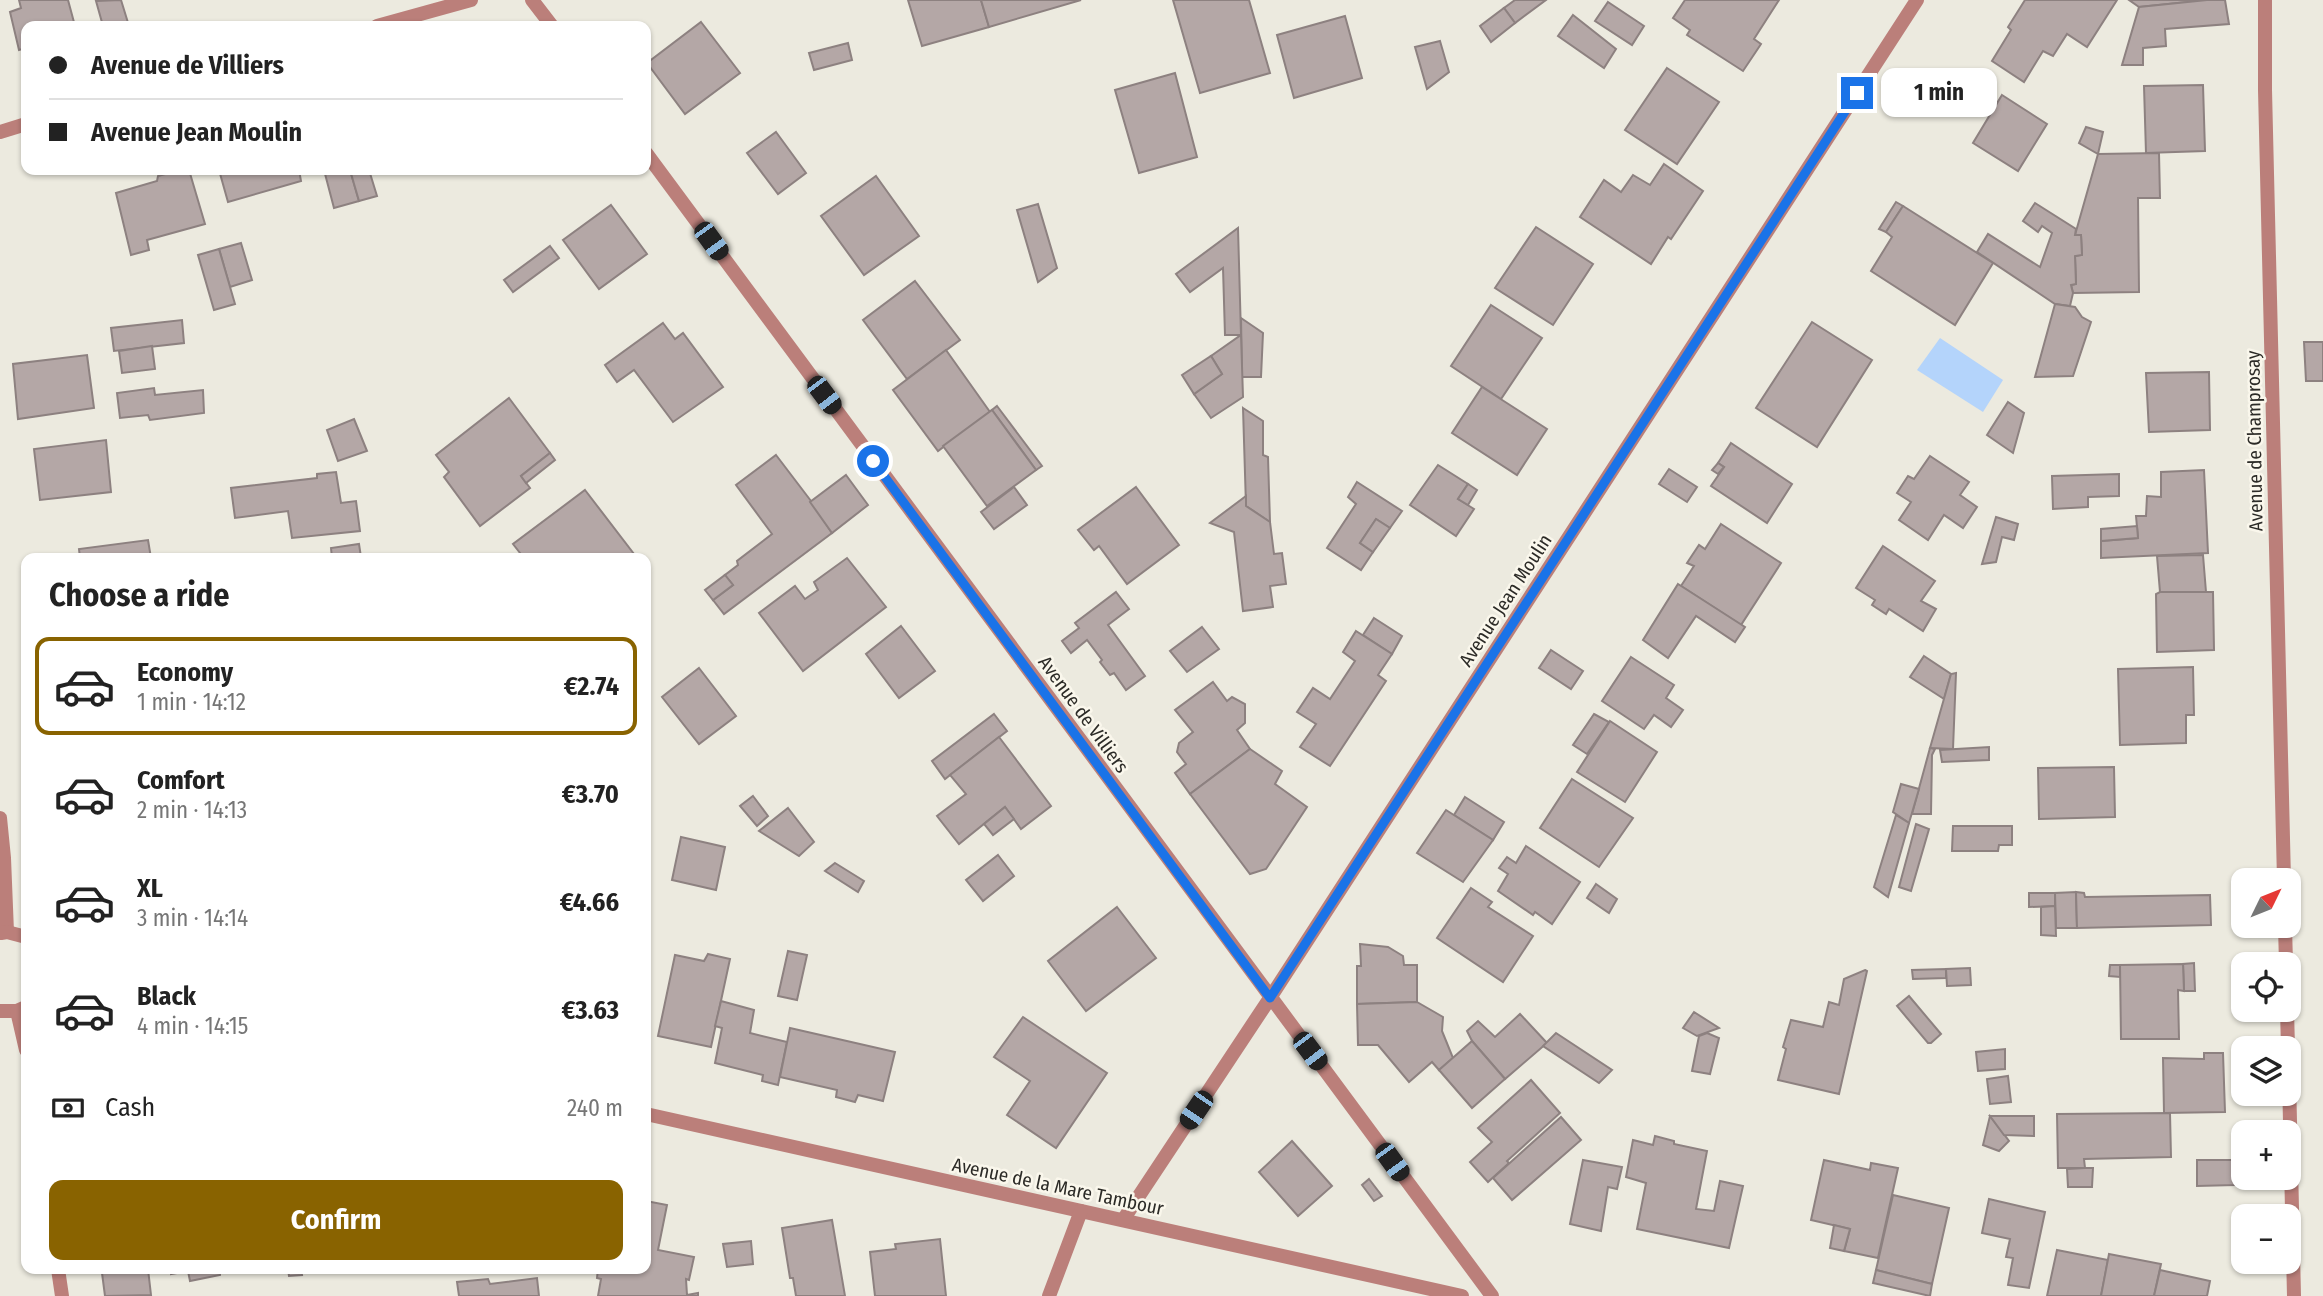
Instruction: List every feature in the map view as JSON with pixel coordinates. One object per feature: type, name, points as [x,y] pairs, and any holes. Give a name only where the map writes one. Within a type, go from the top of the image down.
[{"type":"street","points":[[395,21],[471,0]]},
{"type":"street","points":[[532,0],[548,21]]},
{"type":"street","name":"Avenue Jean Moulin","points":[[1123,1220],[1270,998],[1917,0]]},
{"type":"street","name":"Avenue de Champrosay","points":[[2265,0],[2284,868]]},
{"type":"street","points":[[0,132],[21,126]]},
{"type":"street","name":"Avenue de Villiers","points":[[651,160],[1492,1296]]},
{"type":"street","points":[[0,818],[4,858],[4,932]]},
{"type":"street","points":[[0,1011],[21,1009]]},
{"type":"street","points":[[2290,1106],[2294,1296]]},
{"type":"street","name":"Avenue de la Mare Tambour","points":[[651,1115],[1462,1296]]},
{"type":"street","points":[[1049,1296],[1081,1210]]},
{"type":"street","points":[[59,1274],[62,1296]]},
{"type":"water","points":[[1940,338],[2003,380],[1983,412],[1917,370]]},
{"type":"building","points":[[19,0],[68,0],[74,21],[21,21],[19,50],[10,12],[21,8]]},
{"type":"building","points":[[121,0],[127,21],[102,21],[96,1]]},
{"type":"building","points":[[908,0],[981,0],[989,27],[922,46]]},
{"type":"building","points":[[981,0],[1081,0],[989,27]]},
{"type":"building","points":[[1173,0],[1249,0],[1270,73],[1200,93]]},
{"type":"building","points":[[1515,0],[1546,0],[1515,23],[1504,8]]},
{"type":"building","points":[[1685,0],[1779,0],[1754,39],[1761,44],[1743,71],[1687,35],[1690,30],[1673,18]]},
{"type":"building","points":[[2025,0],[2117,0],[2087,47],[2067,34],[2053,56],[2043,51],[2024,82],[1992,61],[2011,30],[2008,27]]},
{"type":"building","points":[[2129,0],[2207,0],[2139,7]]},
{"type":"building","points":[[2225,0],[2229,24],[2165,29],[2166,46],[2143,48],[2143,65],[2122,65],[2139,7]]},
{"type":"building","points":[[1608,2],[1644,26],[1632,45],[1595,21]]},
{"type":"building","points":[[1504,8],[1515,23],[1491,42],[1480,26]]},
{"type":"building","points":[[1573,15],[1616,49],[1604,68],[1558,36]]},
{"type":"building","points":[[1345,16],[1362,78],[1294,98],[1277,35]]},
{"type":"building","points":[[701,22],[740,73],[685,114],[651,68],[651,60]]},
{"type":"building","points":[[1440,41],[1449,72],[1427,89],[1415,47]]},
{"type":"building","points":[[848,43],[852,60],[814,70],[809,53]]},
{"type":"building","points":[[1667,68],[1719,102],[1677,164],[1625,130]]},
{"type":"building","points":[[1175,73],[1197,157],[1139,173],[1115,90]]},
{"type":"building","points":[[2203,85],[2205,151],[2146,153],[2144,86]]},
{"type":"building","points":[[2002,95],[2047,124],[2018,171],[1973,143]]},
{"type":"building","points":[[2086,127],[2103,132],[2098,154],[2079,143]]},
{"type":"building","points":[[776,132],[806,173],[778,194],[747,153]]},
{"type":"building","points":[[2159,153],[2160,198],[2138,198],[2139,292],[2073,293],[2071,285],[2076,284],[2075,256],[2082,255],[2081,235],[2075,235],[2098,154]]},
{"type":"building","points":[[1664,164],[1703,191],[1651,264],[1580,217],[1604,180],[1621,192],[1633,175],[1650,185]]},
{"type":"building","points":[[190,175],[205,224],[147,240],[149,250],[131,255],[116,193],[157,181],[158,176]]},
{"type":"building","points":[[220,175],[300,175],[301,181],[228,202]]},
{"type":"building","points":[[325,175],[351,175],[359,201],[334,208]]},
{"type":"building","points":[[351,175],[371,175],[377,196],[359,201]]},
{"type":"building","points":[[876,176],[919,236],[864,275],[821,216]]},
{"type":"building","points":[[1896,202],[1903,206],[1886,232],[1879,229]]},
{"type":"building","points":[[2035,203],[2076,229],[2075,235],[2081,235],[2082,255],[2075,256],[2076,284],[2071,285],[2073,293],[2070,306],[2055,304],[1977,252],[1988,234],[2040,267],[2052,233],[2042,226],[2038,232],[2023,221]]},
{"type":"building","points":[[1038,204],[1057,268],[1038,282],[1017,210]]},
{"type":"building","points":[[611,205],[647,254],[599,289],[563,240]]},
{"type":"building","points":[[1903,206],[1993,263],[1955,325],[1871,271],[1892,237],[1886,232]]},
{"type":"building","points":[[1536,227],[1593,264],[1553,325],[1495,288]]},
{"type":"building","points":[[1238,228],[1241,335],[1225,335],[1223,268],[1190,292],[1176,274]]},
{"type":"building","points":[[241,243],[252,280],[230,287],[219,249]]},
{"type":"building","points":[[550,246],[559,258],[513,292],[504,280]]},
{"type":"building","points":[[219,249],[235,304],[214,310],[198,255]]},
{"type":"building","points":[[915,281],[960,340],[907,379],[863,320]]},
{"type":"building","points":[[2055,304],[2075,307],[2082,317],[2091,322],[2073,376],[2035,377]]},
{"type":"building","points":[[1491,305],[1542,338],[1501,399],[1451,366]]},
{"type":"building","points":[[1241,318],[1263,333],[1261,377],[1242,377]]},
{"type":"building","points":[[182,320],[184,343],[114,351],[111,328]]},
{"type":"building","points":[[1812,322],[1872,360],[1817,447],[1756,408]]},
{"type":"building","points":[[663,323],[675,339],[683,333],[723,387],[673,422],[634,370],[617,382],[605,365]]},
{"type":"building","points":[[1241,335],[1243,397],[1211,418],[1194,394],[1222,374],[1211,356]]},
{"type":"building","points":[[2304,342],[2323,342],[2323,381],[2306,381]]},
{"type":"building","points":[[152,346],[155,369],[122,373],[119,351]]},
{"type":"building","points":[[946,350],[990,412],[938,451],[893,390]]},
{"type":"building","points":[[87,355],[94,408],[18,419],[13,364]]},
{"type":"building","points":[[1211,356],[1222,374],[1194,394],[1182,375]]},
{"type":"building","points":[[2209,372],[2210,430],[2149,432],[2146,373]]},
{"type":"building","points":[[1482,387],[1547,429],[1517,475],[1452,433]]},
{"type":"building","points":[[154,388],[155,395],[203,390],[204,413],[150,420],[148,415],[120,418],[117,393]]},
{"type":"building","points":[[509,398],[550,453],[521,476],[530,488],[480,526],[444,477],[449,472],[436,455]]},
{"type":"building","points":[[2008,402],[2024,413],[2013,453],[1987,435]]},
{"type":"building","points":[[997,406],[1042,466],[1036,470],[992,410]]},
{"type":"building","points":[[1243,408],[1263,421],[1263,455],[1268,457],[1270,522],[1246,506]]},
{"type":"building","points":[[992,410],[1036,470],[987,506],[943,446]]},
{"type":"building","points":[[354,419],[367,451],[338,461],[327,430]]},
{"type":"building","points":[[106,440],[111,492],[40,500],[34,449]]},
{"type":"building","points":[[1731,443],[1792,484],[1767,523],[1711,486],[1724,467],[1718,463]]},
{"type":"building","points":[[550,453],[555,460],[526,483],[521,476]]},
{"type":"building","points":[[776,455],[832,533],[724,614],[713,600],[733,585],[725,575],[738,565],[737,561],[772,534],[736,485]]},
{"type":"building","points":[[1930,456],[1969,482],[1960,495],[1977,507],[1963,528],[1944,515],[1928,540],[1899,520],[1911,502],[1897,493],[1908,476],[1914,479]]},
{"type":"building","points":[[1718,463],[1724,467],[1718,474],[1712,470]]},
{"type":"building","points":[[1438,465],[1468,484],[1458,499],[1474,509],[1456,536],[1410,505]]},
{"type":"building","points":[[1669,469],[1697,487],[1687,502],[1659,484]]},
{"type":"building","points":[[2204,470],[2208,553],[2101,558],[2101,541],[2138,538],[2136,516],[2146,516],[2147,496],[2161,497],[2161,472]]},
{"type":"building","points":[[336,472],[341,503],[356,501],[360,531],[292,538],[288,511],[235,518],[231,488],[317,478],[317,474]]},
{"type":"building","points":[[2119,474],[2119,496],[2088,497],[2088,507],[2053,509],[2052,476]]},
{"type":"building","points":[[846,475],[868,505],[832,533],[810,502]]},
{"type":"building","points":[[1357,482],[1402,511],[1390,528],[1376,519],[1360,543],[1373,552],[1361,570],[1327,548],[1356,504],[1348,497]]},
{"type":"building","points":[[1468,484],[1477,490],[1468,505],[1458,499]]},
{"type":"building","points":[[1014,487],[1027,505],[994,529],[981,512]]},
{"type":"building","points":[[1136,487],[1179,545],[1127,584],[1099,546],[1094,550],[1078,530]]},
{"type":"building","points":[[585,490],[633,553],[520,553],[513,544]]},
{"type":"building","points":[[1246,496],[1246,506],[1270,522],[1274,554],[1282,553],[1286,584],[1270,586],[1273,607],[1243,611],[1234,532],[1210,523]]},
{"type":"building","points":[[1996,517],[2018,524],[2014,540],[2002,537],[1996,562],[1982,564]]},
{"type":"building","points":[[1376,519],[1390,528],[1373,552],[1360,543]]},
{"type":"building","points":[[1721,524],[1781,563],[1741,625],[1681,586],[1694,566],[1687,563],[1699,545],[1705,549]]},
{"type":"building","points":[[2137,526],[2138,538],[2101,541],[2101,529]]},
{"type":"building","points":[[148,540],[150,553],[79,553],[79,549]]},
{"type":"building","points":[[359,544],[360,553],[332,553],[331,548]]},
{"type":"building","points":[[1883,546],[1935,581],[1921,601],[1936,609],[1923,631],[1889,609],[1886,614],[1872,605],[1875,600],[1856,588]]},
{"type":"building","points":[[2203,555],[2206,592],[2160,592],[2157,556]]},
{"type":"building","points":[[847,558],[886,607],[803,671],[759,613],[795,586],[805,599],[818,590],[814,582]]},
{"type":"building","points":[[725,575],[733,585],[713,600],[705,590]]},
{"type":"building","points":[[1678,584],[1745,627],[1735,642],[1696,616],[1668,658],[1643,640]]},
{"type":"building","points":[[1116,592],[1129,609],[1108,625],[1145,676],[1126,690],[1114,673],[1110,675],[1087,640],[1071,653],[1062,641],[1079,628],[1075,623]]},
{"type":"building","points":[[2213,592],[2214,650],[2157,652],[2156,594]]},
{"type":"building","points":[[1374,618],[1402,636],[1392,654],[1363,635]]},
{"type":"building","points":[[901,626],[935,671],[899,698],[866,654]]},
{"type":"building","points":[[1202,627],[1219,649],[1187,672],[1170,651]]},
{"type":"building","points":[[1356,631],[1392,654],[1378,675],[1386,681],[1330,766],[1300,747],[1316,724],[1297,712],[1313,688],[1330,699],[1355,661],[1343,652]]},
{"type":"building","points":[[1551,650],[1583,671],[1571,689],[1539,668]]},
{"type":"building","points":[[1924,656],[1951,674],[1944,699],[1910,677]]},
{"type":"building","points":[[1631,657],[1674,685],[1666,698],[1683,710],[1671,727],[1654,715],[1644,729],[1602,701]]},
{"type":"building","points":[[2193,667],[2194,715],[2186,715],[2186,743],[2120,745],[2118,669]]},
{"type":"building","points":[[699,668],[736,716],[699,744],[662,697]]},
{"type":"building","points":[[1956,673],[1953,749],[1930,748],[1951,674]]},
{"type":"building","points":[[1213,682],[1227,701],[1232,697],[1245,704],[1245,723],[1237,730],[1250,749],[1190,794],[1175,773],[1186,764],[1177,752],[1179,743],[1193,732],[1175,710]]},
{"type":"building","points":[[994,714],[1007,731],[945,779],[932,761]]},
{"type":"building","points":[[1594,714],[1609,722],[1587,754],[1573,745]]},
{"type":"building","points":[[1610,721],[1657,752],[1625,802],[1577,772]]},
{"type":"building","points":[[999,737],[1051,806],[1021,829],[1005,807],[959,844],[937,816],[966,794],[950,775]]},
{"type":"building","points":[[1989,747],[1989,760],[1942,762],[1940,750]]},
{"type":"building","points":[[1930,748],[1935,749],[1932,755],[1931,814],[1912,814]]},
{"type":"building","points":[[1250,749],[1282,771],[1275,784],[1307,807],[1266,869],[1250,874],[1190,794]]},
{"type":"building","points":[[2114,767],[2115,817],[2039,819],[2038,768]]},
{"type":"building","points":[[1572,779],[1633,818],[1599,867],[1540,828]]},
{"type":"building","points":[[1901,784],[1919,789],[1909,823],[1893,812]]},
{"type":"building","points":[[753,796],[768,816],[757,826],[740,806]]},
{"type":"building","points":[[1465,797],[1504,822],[1493,840],[1454,815]]},
{"type":"building","points":[[1005,807],[1014,819],[993,835],[984,824]]},
{"type":"building","points":[[788,808],[814,842],[799,856],[759,831]]},
{"type":"building","points":[[1446,810],[1493,840],[1463,882],[1417,853]]},
{"type":"building","points":[[1896,815],[1909,823],[1888,897],[1874,887]]},
{"type":"building","points":[[1916,824],[1929,829],[1911,891],[1899,887]]},
{"type":"building","points":[[1953,826],[2012,826],[2012,845],[1999,845],[1998,851],[1952,851]]},
{"type":"building","points":[[681,837],[725,847],[716,890],[672,880]]},
{"type":"building","points":[[1526,846],[1580,882],[1552,924],[1535,912],[1533,915],[1498,891],[1508,874],[1499,868],[1507,857],[1516,863]]},
{"type":"building","points":[[998,855],[1014,876],[983,901],[966,880]]},
{"type":"building","points":[[835,863],[864,881],[858,892],[825,871]]},
{"type":"building","points":[[1596,884],[1617,899],[1609,913],[1587,898]]},
{"type":"building","points":[[1471,888],[1492,902],[1488,907],[1533,936],[1503,982],[1437,938]]},
{"type":"building","points":[[2076,892],[2077,928],[2056,928],[2055,893]]},
{"type":"building","points":[[2076,892],[2084,893],[2085,897],[2210,895],[2211,925],[2077,928]]},
{"type":"building","points":[[2029,893],[2055,893],[2055,906],[2029,907]]},
{"type":"building","points":[[2055,906],[2056,936],[2041,935],[2041,907]]},
{"type":"building","points":[[1117,907],[1156,958],[1086,1011],[1048,961]]},
{"type":"building","points":[[1360,944],[1388,947],[1403,956],[1404,965],[1417,965],[1417,1002],[1357,1004]]},
{"type":"building","points":[[788,951],[807,955],[797,1000],[778,996]]},
{"type":"building","points":[[708,954],[730,959],[711,1047],[658,1036],[675,955],[704,961]]},
{"type":"building","points":[[2194,963],[2195,991],[2184,991],[2183,964]]},
{"type":"building","points":[[2183,964],[2184,991],[2178,990],[2179,1039],[2121,1039],[2120,965]]},
{"type":"building","points":[[2110,965],[2120,965],[2120,977],[2109,976]]},
{"type":"building","points":[[1970,968],[1971,985],[1947,986],[1946,969]]},
{"type":"building","points":[[1946,969],[1946,978],[1913,979],[1912,970]]},
{"type":"building","points":[[1867,971],[1839,1094],[1778,1080],[1786,1049],[1783,1047],[1791,1020],[1823,1027],[1829,1002],[1839,1005],[1844,979]]},
{"type":"building","points":[[1909,996],[1941,1034],[1931,1043],[1928,1043],[1897,1006]]},
{"type":"building","points":[[721,1001],[754,1010],[750,1033],[787,1042],[778,1085],[762,1081],[763,1075],[715,1063],[722,1028],[715,1026]]},
{"type":"building","points":[[1417,1002],[1443,1017],[1442,1031],[1453,1058],[1439,1070],[1432,1062],[1409,1082],[1378,1045],[1358,1045],[1357,1004]]},
{"type":"building","points":[[1694,1012],[1719,1028],[1697,1036],[1683,1028]]},
{"type":"building","points":[[1520,1014],[1547,1043],[1505,1079],[1472,1041],[1467,1031],[1478,1021],[1495,1037]]},
{"type":"building","points":[[1023,1017],[1107,1073],[1056,1148],[1007,1115],[1030,1081],[994,1057]]},
{"type":"building","points":[[790,1028],[895,1052],[883,1101],[858,1095],[855,1102],[836,1097],[837,1090],[780,1077]]},
{"type":"building","points":[[1556,1033],[1612,1070],[1599,1083],[1543,1046]]},
{"type":"building","points":[[1707,1033],[1719,1038],[1710,1074],[1692,1071],[1699,1036]]},
{"type":"building","points":[[1472,1041],[1505,1079],[1472,1108],[1439,1070]]},
{"type":"building","points":[[2005,1049],[2005,1069],[1978,1071],[1976,1052]]},
{"type":"building","points":[[2204,1053],[2223,1053],[2225,1112],[2164,1113],[2163,1058],[2204,1059]]},
{"type":"building","points":[[2008,1076],[2011,1102],[1990,1104],[1987,1079]]},
{"type":"building","points":[[1531,1080],[1560,1113],[1488,1182],[1470,1162],[1492,1142],[1478,1128]]},
{"type":"building","points":[[2170,1113],[2171,1157],[2084,1159],[2085,1168],[2058,1168],[2057,1114]]},
{"type":"building","points":[[1990,1116],[2009,1141],[1999,1151],[1983,1145]]},
{"type":"building","points":[[1990,1116],[2034,1116],[2034,1136],[2004,1135]]},
{"type":"building","points":[[1561,1117],[1581,1140],[1512,1200],[1493,1178]]},
{"type":"building","points":[[1655,1136],[1674,1141],[1674,1144],[1707,1151],[1696,1209],[1714,1211],[1720,1181],[1743,1186],[1729,1248],[1637,1229],[1646,1183],[1626,1177],[1633,1140],[1653,1145]]},
{"type":"building","points":[[1292,1141],[1332,1186],[1298,1216],[1259,1172]]},
{"type":"building","points":[[1583,1160],[1622,1167],[1617,1189],[1608,1187],[1601,1231],[1570,1224]]},
{"type":"building","points":[[1824,1160],[1870,1170],[1871,1163],[1898,1168],[1878,1258],[1844,1251],[1850,1229],[1811,1220]]},
{"type":"building","points":[[2197,1160],[2231,1160],[2231,1185],[2197,1186]]},
{"type":"building","points":[[2093,1168],[2092,1187],[2068,1187],[2067,1169]]},
{"type":"building","points":[[1369,1179],[1382,1196],[1374,1201],[1362,1185]]},
{"type":"building","points":[[1893,1195],[1949,1208],[1932,1284],[1876,1270]]},
{"type":"building","points":[[1989,1199],[2045,1212],[2029,1288],[2008,1285],[2013,1258],[2006,1257],[2010,1239],[1982,1233]]},
{"type":"building","points":[[651,1202],[667,1205],[658,1250],[694,1257],[689,1280],[686,1279],[687,1295],[698,1293],[698,1296],[598,1296],[601,1279],[597,1278],[597,1274],[651,1274]]},
{"type":"building","points":[[832,1220],[845,1296],[796,1296],[793,1278],[790,1278],[782,1228]]},
{"type":"building","points":[[1834,1225],[1850,1229],[1844,1251],[1830,1248]]},
{"type":"building","points":[[940,1239],[946,1296],[875,1296],[870,1252],[896,1249],[895,1244]]},
{"type":"building","points":[[751,1241],[753,1264],[727,1267],[723,1244]]},
{"type":"building","points":[[2057,1250],[2108,1260],[2101,1296],[2047,1296]]},
{"type":"building","points":[[2109,1254],[2161,1264],[2154,1296],[2101,1296]]},
{"type":"building","points":[[1876,1270],[1932,1284],[1930,1296],[1873,1283]]},
{"type":"building","points":[[2160,1270],[2210,1281],[2207,1296],[2154,1296]]},
{"type":"building","points":[[102,1274],[149,1274],[151,1295],[105,1296]]},
{"type":"building","points":[[189,1274],[220,1274],[220,1275],[190,1281]]},
{"type":"building","points":[[537,1278],[539,1296],[459,1296],[457,1282],[488,1279],[490,1284]]},
{"type":"route","points":[[873,461],[1270,998],[1857,93]]}]
